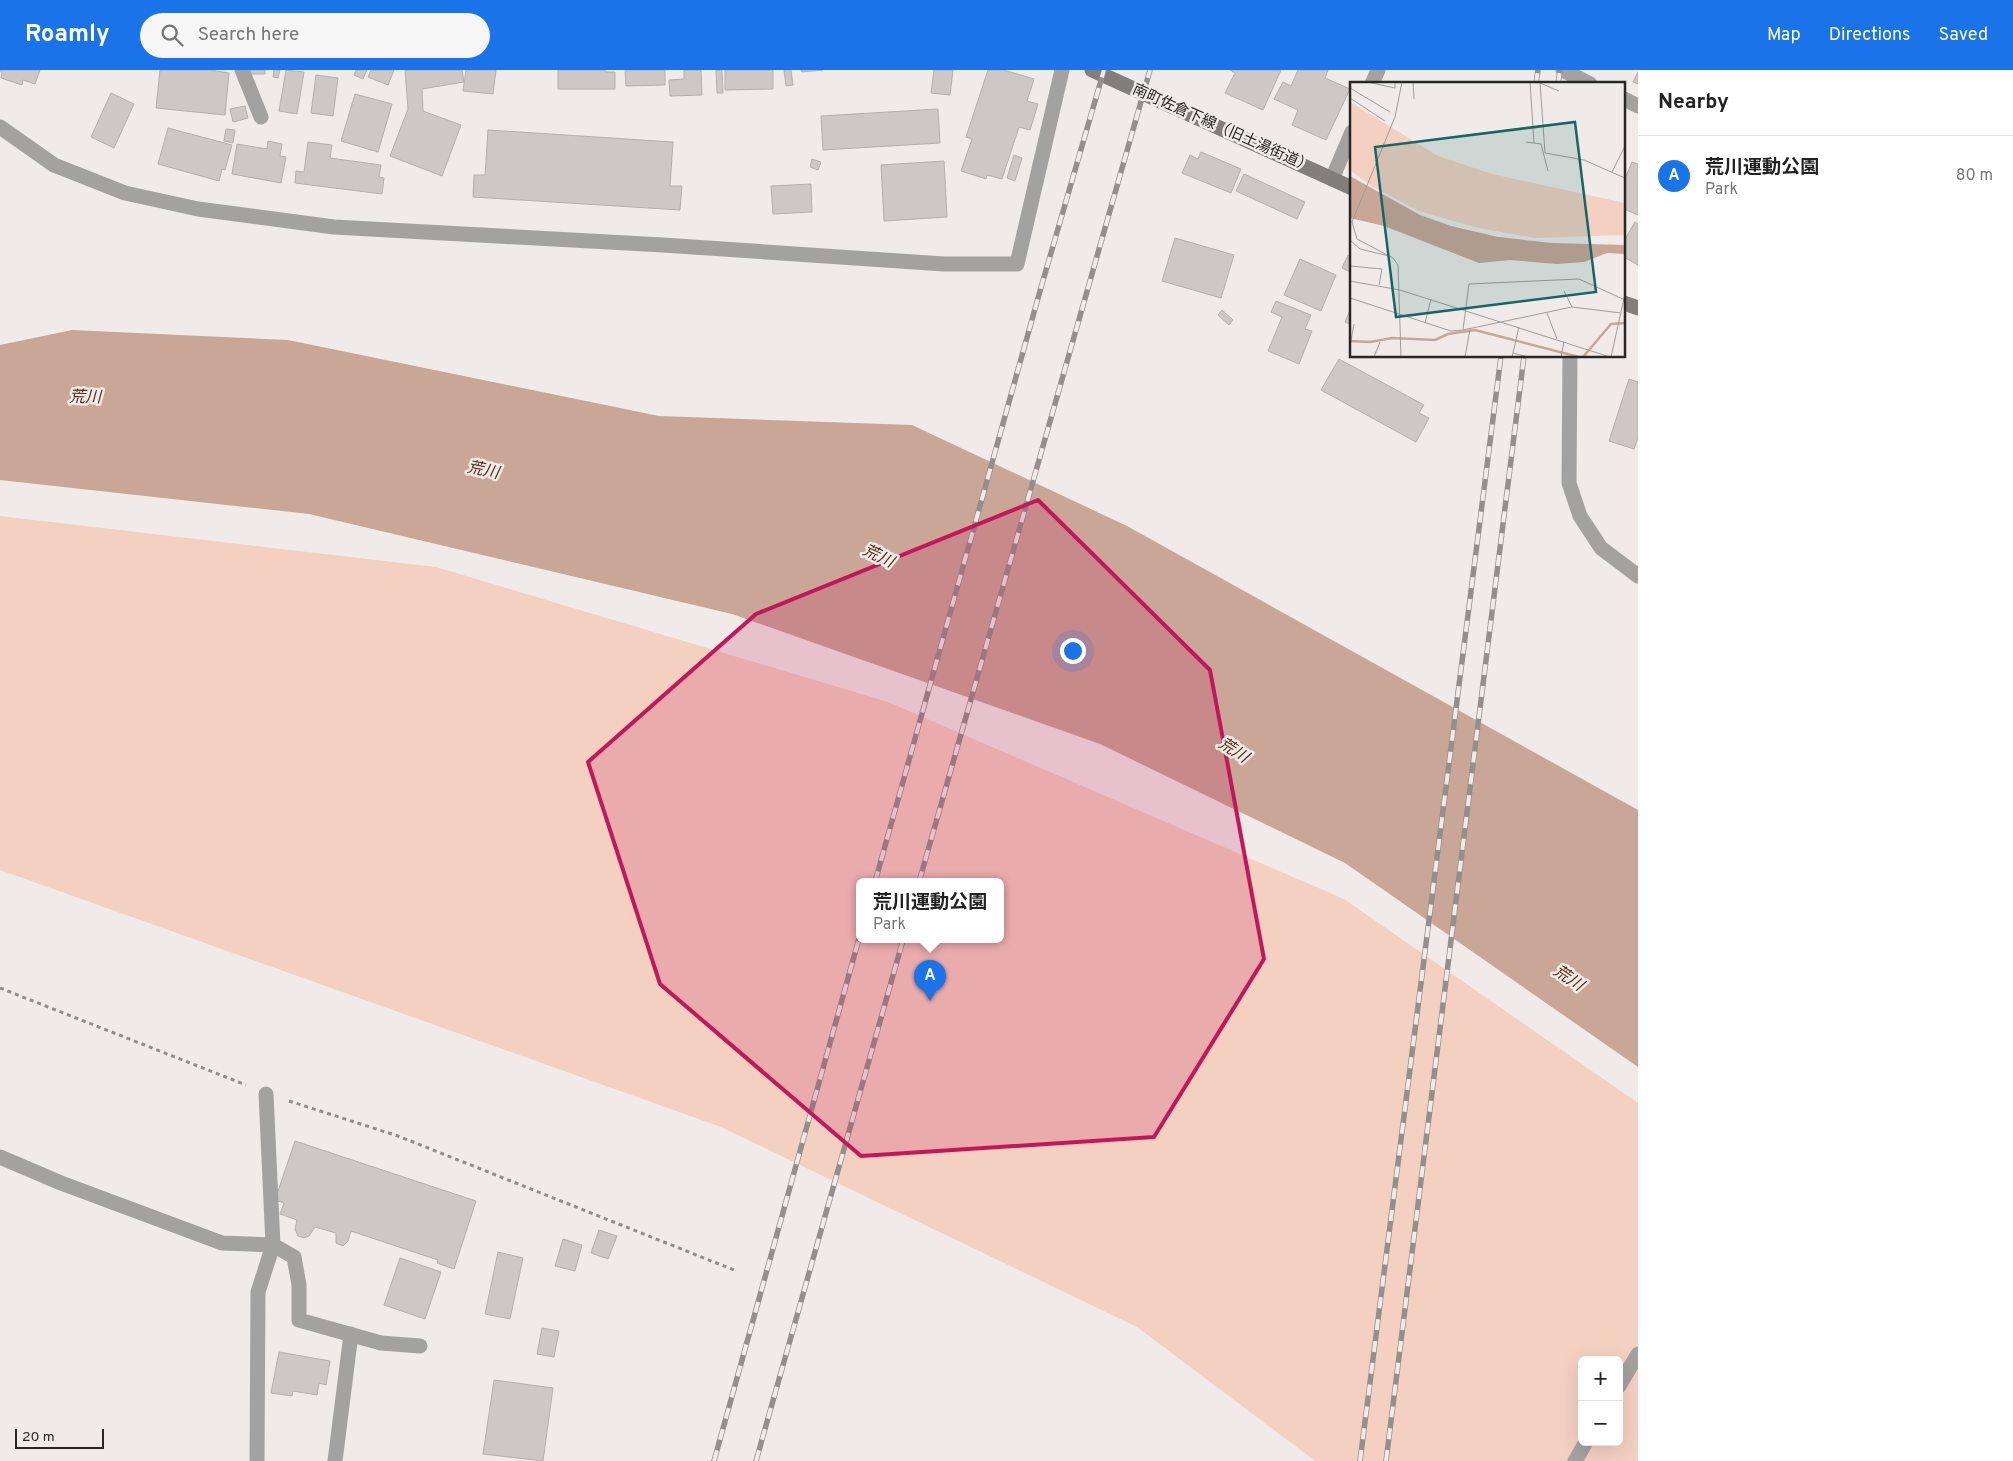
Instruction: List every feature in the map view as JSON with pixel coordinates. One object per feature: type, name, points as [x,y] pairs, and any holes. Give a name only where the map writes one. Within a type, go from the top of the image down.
[{"type":"street","points":[[242,70],[261,117]]},
{"type":"street","points":[[0,127],[54,165],[125,193],[198,209],[324,226],[944,264],[1017,264],[1062,70]]},
{"type":"street","name":"南町佐倉下線（旧土湯街道）","points":[[1092,70],[1350,187]]},
{"type":"street","points":[[1373,82],[1378,70]]},
{"type":"street","points":[[1563,70],[1585,82]]},
{"type":"street","points":[[1626,100],[1638,106]]},
{"type":"street","points":[[1332,179],[1350,137]]},
{"type":"street","points":[[1626,304],[1638,308]]},
{"type":"street","points":[[1570,358],[1569,483],[1580,516],[1601,548],[1634,570]]},
{"type":"street","points":[[257,1461],[258,1292],[273,1245],[266,1094]]},
{"type":"street","points":[[0,1157],[61,1183],[222,1243],[273,1245],[294,1257],[299,1285],[299,1320],[381,1343],[420,1346]]},
{"type":"street","points":[[335,1461],[351,1334]]},
{"type":"street","points":[[1623,1379],[1638,1354]]},
{"type":"street","points":[[1575,1461],[1584,1446]]},
{"type":"path","points":[[0,988],[266,1094],[398,1136],[734,1270]]},
{"type":"highlighted area","points":[[1038,500],[1210,670],[1264,959],[1154,1137],[861,1156],[660,984],[588,762],[756,614]]},
{"type":"shaded area","points":[[0,516],[436,567],[888,702],[1344,899],[1638,1103],[1638,1461],[1315,1461],[1137,1327],[721,1127],[0,870]]},
{"type":"water","name":"荒川","points":[[72,330],[288,340],[659,416],[912,425],[1127,526],[1638,810],[1638,1067],[1345,863],[1100,744],[732,614],[309,514],[0,480],[0,345]]},
{"type":"building","points":[[0,70],[40,70],[35,84],[23,80],[22,85],[1,78],[2,73]]},
{"type":"building","points":[[160,70],[210,70],[229,73],[225,115],[156,108]]},
{"type":"building","points":[[250,70],[265,70],[265,74],[251,74]]},
{"type":"building","points":[[274,70],[280,70],[278,78],[273,77]]},
{"type":"building","points":[[286,70],[304,72],[297,114],[279,111]]},
{"type":"building","points":[[356,70],[367,70],[363,79],[354,75]]},
{"type":"building","points":[[371,70],[394,70],[388,85],[368,77]]},
{"type":"building","points":[[405,70],[462,70],[464,82],[422,89],[423,111],[461,125],[442,176],[390,156],[408,109]]},
{"type":"building","points":[[466,70],[496,70],[493,94],[463,91]]},
{"type":"building","points":[[558,70],[605,70],[605,72],[615,72],[615,89],[558,89]]},
{"type":"building","points":[[625,70],[665,70],[665,85],[626,86]]},
{"type":"building","points":[[684,70],[701,70],[702,95],[670,96],[669,80],[684,79]]},
{"type":"building","points":[[716,70],[722,70],[723,93],[717,93]]},
{"type":"building","points":[[725,70],[773,70],[773,89],[725,90]]},
{"type":"building","points":[[784,70],[791,70],[793,85],[786,86]]},
{"type":"building","points":[[801,70],[823,70],[802,72]]},
{"type":"building","points":[[934,70],[953,70],[950,95],[931,93]]},
{"type":"building","points":[[988,70],[1004,70],[1034,79],[1027,101],[1038,104],[1030,130],[1019,127],[1002,179],[987,175],[986,179],[961,171],[972,139],[966,137]]},
{"type":"building","points":[[1230,70],[1281,70],[1263,110],[1225,93],[1235,73]]},
{"type":"building","points":[[1298,70],[1328,70],[1325,78],[1350,89],[1326,140],[1292,125],[1298,110],[1274,99],[1283,82],[1291,86]]},
{"type":"building","points":[[1638,72],[1638,84],[1633,82]]},
{"type":"building","points":[[316,75],[338,78],[333,116],[311,113]]},
{"type":"building","points":[[111,93],[134,104],[114,148],[91,137]]},
{"type":"building","points":[[355,94],[392,104],[378,152],[341,141]]},
{"type":"building","points":[[245,106],[248,118],[233,122],[230,109]]},
{"type":"building","points":[[938,109],[940,143],[823,150],[821,116]]},
{"type":"building","points":[[168,128],[232,145],[225,170],[222,169],[219,181],[158,164]]},
{"type":"building","points":[[226,129],[235,130],[233,143],[224,141]]},
{"type":"building","points":[[488,130],[673,142],[670,186],[682,186],[680,210],[473,197],[474,175],[485,175]]},
{"type":"building","points":[[268,141],[282,144],[280,156],[286,157],[281,183],[232,174],[237,144],[267,149]]},
{"type":"building","points":[[308,142],[332,145],[330,158],[381,165],[379,177],[384,178],[382,194],[295,183],[296,171],[304,172]]},
{"type":"building","points":[[1201,152],[1241,169],[1231,193],[1182,173],[1190,155],[1198,159]]},
{"type":"building","points":[[1014,155],[1022,158],[1015,181],[1007,178]]},
{"type":"building","points":[[812,159],[821,162],[818,170],[810,167]]},
{"type":"building","points":[[944,161],[947,217],[884,221],[881,165]]},
{"type":"building","points":[[1632,162],[1638,164],[1638,215],[1626,210],[1626,176]]},
{"type":"building","points":[[1244,174],[1305,202],[1297,219],[1236,191]]},
{"type":"building","points":[[811,184],[812,212],[773,214],[771,186]]},
{"type":"building","points":[[1635,222],[1638,224],[1638,265],[1626,258],[1626,238]]},
{"type":"building","points":[[1175,238],[1234,255],[1221,298],[1162,281]]},
{"type":"building","points":[[1348,255],[1350,256],[1350,272],[1342,268]]},
{"type":"building","points":[[1300,259],[1336,275],[1321,311],[1284,295]]},
{"type":"building","points":[[1276,301],[1311,315],[1305,329],[1312,331],[1299,364],[1268,351],[1282,317],[1271,312]]},
{"type":"building","points":[[1222,310],[1233,320],[1229,325],[1218,315]]},
{"type":"building","points":[[1350,310],[1350,324],[1345,322]]},
{"type":"building","points":[[1339,359],[1424,405],[1419,413],[1429,418],[1416,442],[1321,390]]},
{"type":"building","points":[[1629,379],[1638,382],[1638,438],[1634,449],[1609,441]]},
{"type":"building","points":[[295,1141],[476,1201],[454,1269],[437,1263],[438,1260],[351,1231],[348,1241],[343,1246],[336,1243],[336,1233],[315,1227],[309,1236],[304,1238],[298,1236],[295,1229],[297,1220],[280,1214],[284,1203],[275,1200]]},
{"type":"building","points":[[599,1230],[617,1236],[608,1259],[591,1253]]},
{"type":"building","points":[[563,1239],[582,1245],[575,1271],[555,1266]]},
{"type":"building","points":[[498,1252],[523,1258],[510,1319],[485,1314]]},
{"type":"building","points":[[400,1258],[441,1272],[425,1319],[384,1305]]},
{"type":"building","points":[[542,1328],[559,1331],[554,1357],[537,1354]]},
{"type":"building","points":[[279,1352],[330,1361],[326,1385],[319,1383],[317,1395],[293,1391],[292,1396],[271,1393]]},
{"type":"building","points":[[494,1380],[553,1388],[543,1461],[483,1454]]},
{"type":"railway","points":[[876,878],[1040,291],[1104,70]]},
{"type":"railway","points":[[920,878],[1150,70]]},
{"type":"railway","points":[[1536,82],[1538,70]]},
{"type":"railway","points":[[1558,82],[1560,70]]},
{"type":"railway","points":[[1360,1461],[1501,358]]},
{"type":"railway","points":[[1386,1461],[1524,358]]},
{"type":"railway","points":[[714,1461],[858,943]]},
{"type":"railway","points":[[756,1461],[902,943]]},
{"type":"place","name":"荒川運動公園","points":[[930,1001]]}]
